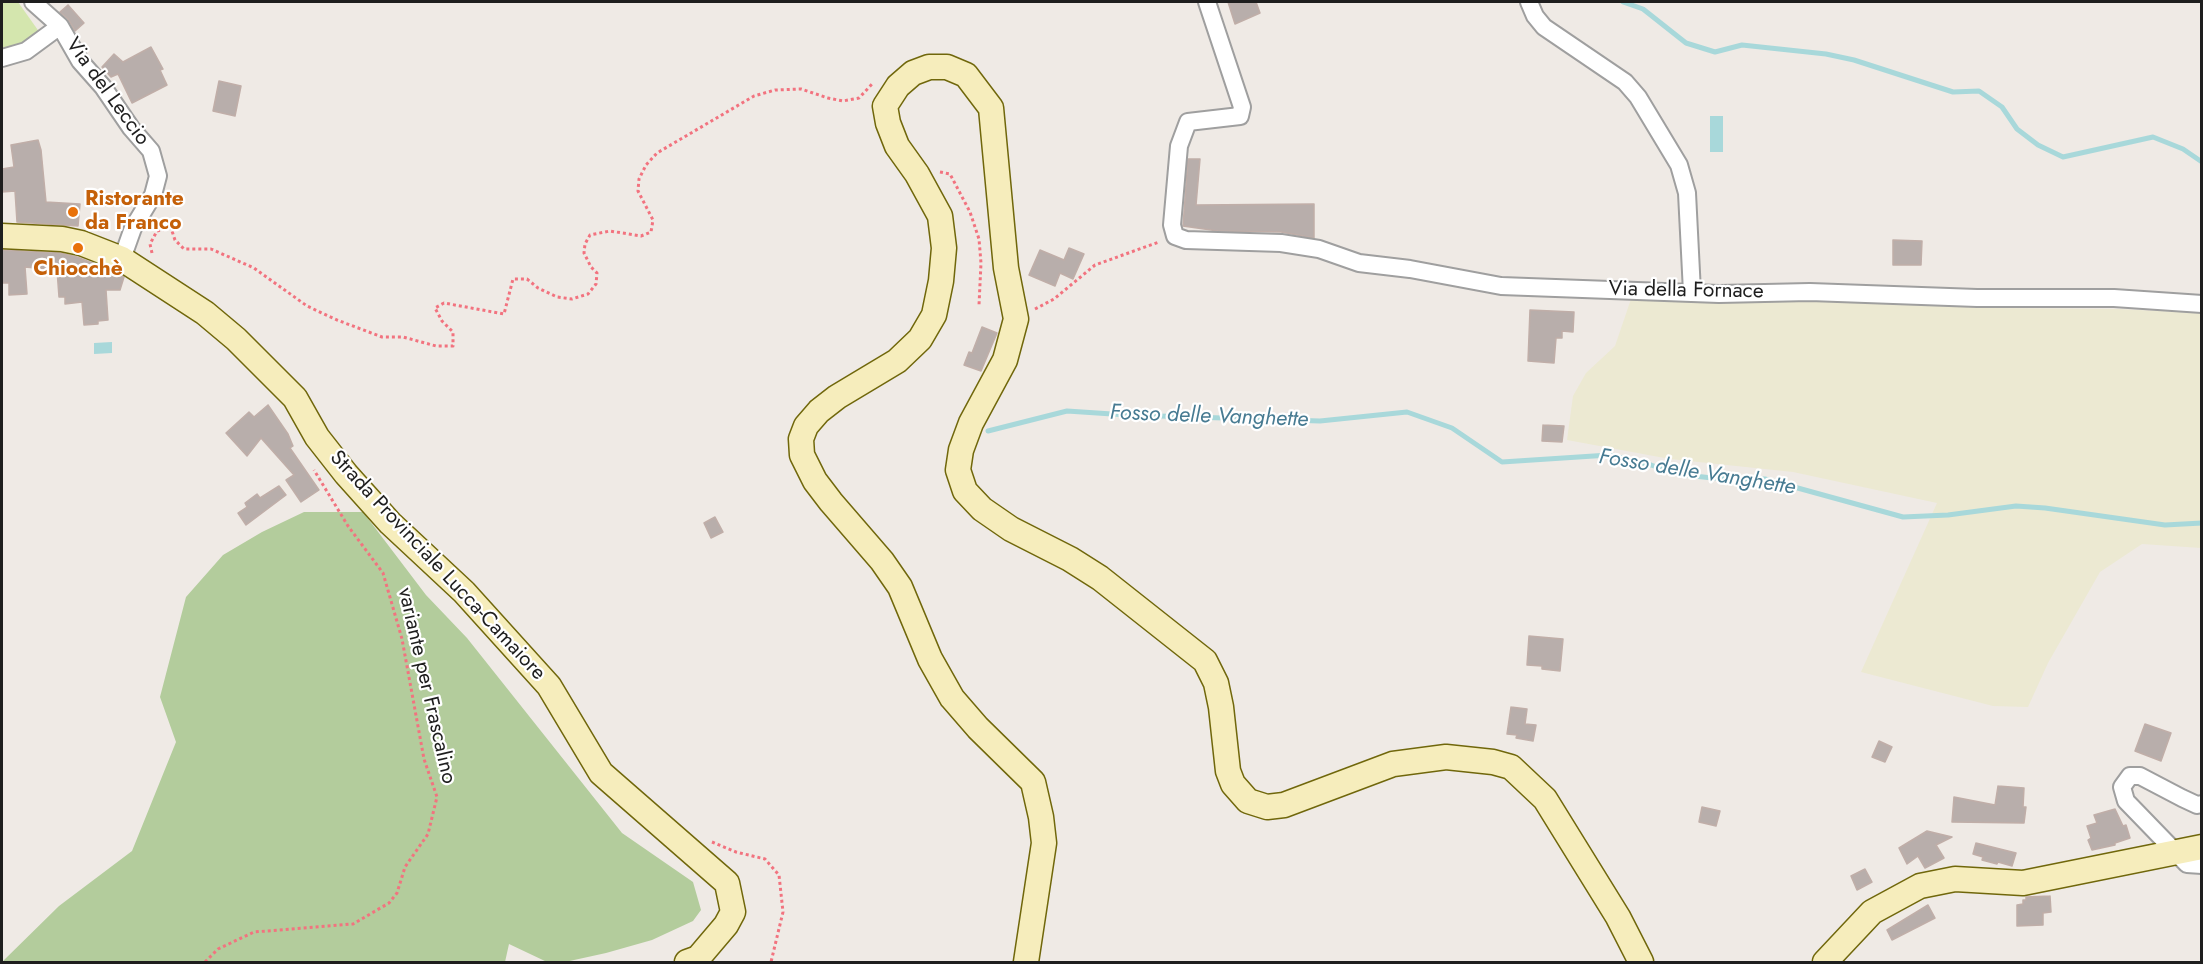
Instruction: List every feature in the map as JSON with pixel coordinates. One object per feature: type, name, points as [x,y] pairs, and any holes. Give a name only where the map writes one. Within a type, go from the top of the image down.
[{"type":"main road","points":[[1026,963],[1044,843],[1033,782],[978,728],[952,698],[930,659],[900,587],[882,561],[815,481],[802,455],[801,439],[806,426],[819,411],[837,397],[897,361],[920,339],[933,315],[941,281],[944,248],[940,216],[917,174],[897,146],[888,123],[885,106],[898,86],[913,73],[929,67],[947,67],[966,75],[991,108],[1006,268],[1016,319],[1005,360],[971,423],[961,450],[957,470],[965,491],[982,509],[1011,529],[1070,559],[1100,578],[1205,661],[1216,683],[1228,771],[1233,784],[1248,801],[1267,807],[1284,805],[1393,764],[1435,758],[1493,762],[1511,767],[1545,799],[1618,917],[1641,963]]},
{"type":"main road","name":"Strada Provinciale Lucca-Camaiore","points":[[2,236],[62,239],[81,243],[122,259],[205,313],[236,339],[295,398],[317,437],[346,474],[390,523],[464,592],[549,686],[601,773],[727,883],[733,912],[698,958],[687,963]]},
{"type":"main road","points":[[1825,963],[1872,912],[1920,886],[1955,879],[2023,883],[2202,847]]},
{"type":"street","name":"Via del Leccio","points":[[33,2],[60,26],[80,62],[103,87],[131,128],[151,151],[158,176],[153,195],[133,228],[122,259]]},
{"type":"street","points":[[1175,236],[1172,225],[1179,146],[1188,122],[1240,116],[1242,107],[1207,2]]},
{"type":"street","points":[[1529,2],[1535,16],[1544,27],[1624,82],[1638,96],[1678,165],[1687,193],[1692,292]]},
{"type":"street","points":[[2,58],[26,51],[60,26]]},
{"type":"street","name":"Via della Fornace","points":[[1175,236],[1186,240],[1281,243],[1310,247],[1359,263],[1410,269],[1501,286],[1719,294],[1810,292],[1977,298],[2114,298],[2202,304]]},
{"type":"street","points":[[2202,804],[2197,805],[2140,776],[2130,776],[2122,787],[2126,801],[2177,851],[2187,864],[2202,865]]},
{"type":"path","points":[[157,231],[171,228],[175,240],[184,249],[211,249],[254,268],[307,306],[337,320],[382,337],[403,337],[436,346],[453,346],[453,332],[442,321],[435,308],[444,303],[504,314],[513,279],[527,279],[538,288],[557,297],[572,299],[588,294],[596,284],[597,273],[584,253],[585,244],[590,235],[609,231],[641,236],[651,232],[653,220],[638,191],[639,179],[646,165],[657,153],[754,96],[775,90],[801,90],[843,101],[859,98],[874,82]]},
{"type":"path","points":[[917,174],[940,172],[950,174],[970,212],[979,239],[981,263],[979,305]]},
{"type":"path","points":[[1016,319],[1054,299],[1095,265],[1175,236]]},
{"type":"path","name":"variante per Frascalino","points":[[205,963],[218,949],[254,932],[353,924],[389,903],[397,893],[405,867],[428,834],[436,797],[424,759],[402,639],[383,573],[348,526],[313,468]]},
{"type":"shaded area","points":[[1631,299],[1855,302],[2201,313],[2201,548],[2142,544],[2100,572],[2048,663],[2028,707],[1993,706],[1861,672],[1937,503],[1793,472],[1670,459],[1567,440],[1573,396],[1586,373],[1615,346]]},
{"type":"green space","points":[[2,2],[18,2],[40,33],[16,47],[2,49]]},
{"type":"green space","points":[[304,512],[363,512],[426,595],[467,638],[622,833],[693,882],[701,910],[693,921],[652,940],[565,962],[547,962],[509,944],[505,962],[2,962],[59,906],[132,851],[176,742],[160,697],[186,597],[223,555],[262,532]]},
{"type":"water","points":[[1710,116],[1723,116],[1723,152],[1710,152]]},
{"type":"water","points":[[112,342],[112,353],[94,354],[94,343]]},
{"type":"building","points":[[1228,2],[1256,2],[1260,13],[1235,24]]},
{"type":"building","points":[[68,5],[84,23],[75,31],[68,19],[60,12]]},
{"type":"building","points":[[151,47],[163,69],[160,70],[167,85],[132,103],[118,74],[111,77],[102,67],[114,54],[123,62]]},
{"type":"building","points":[[219,81],[241,86],[235,116],[213,111]]},
{"type":"building","points":[[38,140],[46,202],[80,204],[78,226],[17,222],[15,191],[2,192],[2,169],[14,167],[11,145]]},
{"type":"building","points":[[1188,159],[1200,159],[1196,205],[1314,204],[1314,238],[1281,232],[1218,231],[1183,226]]},
{"type":"building","points":[[1893,240],[1922,241],[1921,265],[1893,265]]},
{"type":"building","points":[[1069,248],[1084,254],[1073,279],[1060,273],[1055,286],[1029,275],[1040,250],[1064,260]]},
{"type":"building","points":[[2,250],[60,253],[77,257],[124,277],[120,290],[106,290],[108,320],[98,321],[98,324],[84,325],[82,302],[65,304],[65,297],[59,297],[57,270],[25,267],[27,294],[9,295],[9,283],[2,283]]},
{"type":"building","points":[[1530,310],[1574,312],[1573,332],[1562,331],[1562,338],[1556,338],[1554,363],[1528,361]]},
{"type":"building","points":[[982,327],[997,333],[981,371],[964,365],[969,352],[972,353]]},
{"type":"building","points":[[268,405],[288,434],[293,446],[290,448],[319,490],[301,502],[286,480],[294,475],[261,438],[247,456],[226,433],[249,412],[254,417]]},
{"type":"building","points":[[1543,425],[1564,426],[1562,442],[1542,441]]},
{"type":"building","points":[[279,486],[286,495],[246,525],[238,513],[247,507],[245,503],[257,494],[260,498]]},
{"type":"building","points":[[715,517],[723,532],[711,538],[704,523]]},
{"type":"building","points":[[1529,636],[1563,639],[1560,671],[1527,665]]},
{"type":"building","points":[[1511,707],[1527,709],[1525,724],[1536,725],[1533,741],[1507,734]]},
{"type":"building","points":[[2145,724],[2171,733],[2161,761],[2135,751]]},
{"type":"building","points":[[1879,741],[1892,747],[1885,762],[1872,757]]},
{"type":"building","points":[[1998,786],[2024,788],[2023,807],[2026,807],[2024,823],[1952,822],[1954,797],[1995,805]]},
{"type":"building","points":[[1702,807],[1720,811],[1716,826],[1699,822]]},
{"type":"building","points":[[2115,809],[2123,826],[2126,825],[2130,838],[2115,843],[2115,845],[2092,850],[2088,840],[2091,838],[2087,826],[2097,823],[2094,815]]},
{"type":"building","points":[[1927,831],[1952,837],[1936,845],[1944,858],[1925,868],[1918,856],[1907,864],[1899,848]]},
{"type":"building","points":[[1976,843],[2016,853],[2012,866],[1982,860],[1983,857],[1973,854]]},
{"type":"building","points":[[1865,869],[1872,882],[1857,890],[1851,876]]},
{"type":"building","points":[[2050,896],[2051,912],[2043,913],[2043,925],[2017,926],[2017,905],[2023,904],[2026,897]]},
{"type":"building","points":[[1928,905],[1935,918],[1892,940],[1887,930]]},
{"type":"waterway","points":[[1623,2],[1643,9],[1686,43],[1715,52],[1742,45],[1826,54],[1854,60],[1953,92],[1979,91],[2002,107],[2017,129],[2038,145],[2063,157],[2153,137],[2183,149],[2202,162]]},
{"type":"waterway","name":"Fosso delle Vanghette","points":[[988,431],[1067,411],[1320,421],[1407,412],[1452,428],[1502,462],[1609,455],[1677,474],[1712,478],[1765,479],[1903,517],[1948,515],[2016,506],[2165,525],[2202,523]]},
{"type":"place","name":"Ristorante da Franco","points":[[73,212]]},
{"type":"place","name":"Chiocchè","points":[[78,248]]}]
